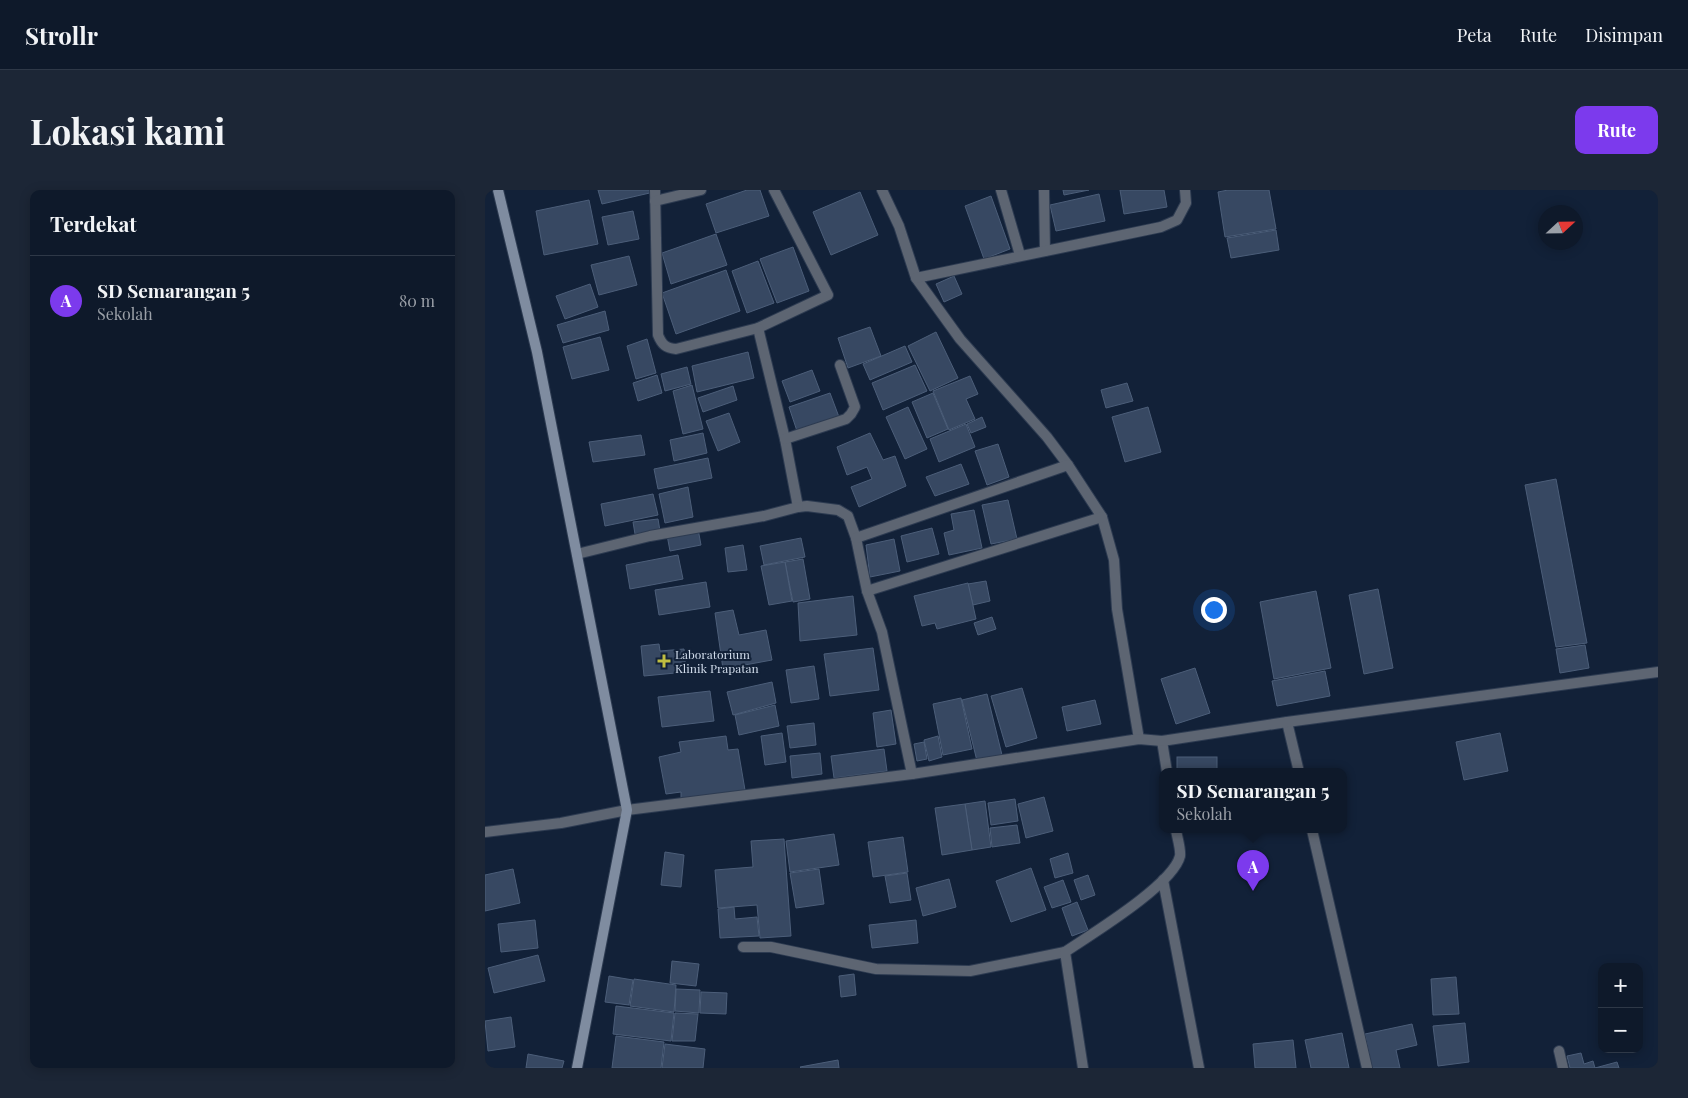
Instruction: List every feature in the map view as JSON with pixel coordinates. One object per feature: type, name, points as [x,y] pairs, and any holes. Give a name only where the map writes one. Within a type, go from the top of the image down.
[{"type":"main road","points":[[499,190],[537,352],[627,810],[577,1068]]},
{"type":"street","points":[[655,190],[658,335],[662,344],[668,348],[676,349],[758,328],[828,295],[774,190]]},
{"type":"street","points":[[655,201],[701,190]]},
{"type":"street","points":[[883,190],[899,226],[916,278],[960,339],[1069,465],[1102,517],[1114,560],[1117,609],[1139,739]]},
{"type":"street","points":[[1001,190],[1020,255]]},
{"type":"street","points":[[1044,190],[1045,250]]},
{"type":"street","points":[[916,278],[1161,227],[1177,220],[1186,203],[1185,190]]},
{"type":"street","points":[[758,328],[785,439],[798,507]]},
{"type":"street","points":[[785,439],[846,419],[851,414],[855,407],[840,365]]},
{"type":"street","points":[[856,538],[1069,465]]},
{"type":"street","points":[[577,554],[658,534],[764,516],[798,507],[807,506],[838,510],[848,516],[856,538],[867,591],[882,632],[912,774]]},
{"type":"street","points":[[867,591],[1102,517]]},
{"type":"street","points":[[485,832],[561,823],[627,810],[912,774],[1139,739],[1162,741],[1287,722],[1658,672]]},
{"type":"street","points":[[1287,722],[1298,768]]},
{"type":"street","points":[[1162,741],[1166,768]]},
{"type":"street","points":[[743,947],[771,947],[876,969],[951,971],[970,971],[1065,952],[1139,902],[1163,880],[1175,867],[1180,856],[1176,833]]},
{"type":"street","points":[[1313,833],[1367,1068]]},
{"type":"street","points":[[1163,880],[1199,1068]]},
{"type":"street","points":[[1065,952],[1083,1068]]},
{"type":"street","points":[[1559,1051],[1563,1068]]},
{"type":"building","points":[[598,190],[653,190],[654,192],[602,204]]},
{"type":"building","points":[[747,190],[760,190],[769,216],[716,233],[706,204]]},
{"type":"building","points":[[1063,190],[1089,190],[1064,195]]},
{"type":"building","points":[[1120,190],[1164,190],[1167,207],[1124,214]]},
{"type":"building","points":[[1228,190],[1269,190],[1276,229],[1225,237],[1218,192]]},
{"type":"building","points":[[860,192],[878,235],[831,255],[813,212]]},
{"type":"building","points":[[1099,194],[1105,221],[1056,231],[1050,205]]},
{"type":"building","points":[[991,196],[1010,249],[984,259],[965,206]]},
{"type":"building","points":[[589,200],[598,244],[544,255],[536,211]]},
{"type":"building","points":[[633,211],[639,239],[608,245],[602,217]]},
{"type":"building","points":[[1276,230],[1279,250],[1231,258],[1227,238]]},
{"type":"building","points":[[716,234],[727,265],[671,284],[662,253]]},
{"type":"building","points":[[793,247],[809,291],[777,303],[760,259]]},
{"type":"building","points":[[629,256],[637,285],[599,295],[591,265]]},
{"type":"building","points":[[758,261],[774,303],[747,313],[732,271]]},
{"type":"building","points":[[726,270],[740,311],[676,334],[662,293]]},
{"type":"building","points":[[954,276],[962,294],[944,302],[936,284]]},
{"type":"building","points":[[590,284],[598,307],[565,319],[556,296]]},
{"type":"building","points":[[605,311],[609,330],[563,343],[557,325]]},
{"type":"building","points":[[870,327],[881,356],[848,368],[838,338]]},
{"type":"building","points":[[936,332],[958,378],[930,391],[908,346]]},
{"type":"building","points":[[600,337],[609,370],[572,379],[563,347]]},
{"type":"building","points":[[647,339],[656,373],[636,379],[627,346]]},
{"type":"building","points":[[905,346],[912,362],[870,380],[863,364]]},
{"type":"building","points":[[748,352],[754,378],[697,392],[692,366]]},
{"type":"building","points":[[915,365],[927,391],[883,410],[872,383]]},
{"type":"building","points":[[687,367],[691,384],[665,391],[661,374]]},
{"type":"building","points":[[812,370],[820,391],[790,402],[782,381]]},
{"type":"building","points":[[657,375],[662,393],[638,401],[633,383]]},
{"type":"building","points":[[970,376],[978,394],[966,399],[975,419],[949,430],[933,391]]},
{"type":"building","points":[[1127,383],[1133,401],[1106,408],[1101,390]]},
{"type":"building","points":[[692,385],[703,429],[683,434],[673,391]]},
{"type":"building","points":[[733,386],[737,400],[703,412],[698,398]]},
{"type":"building","points":[[830,393],[839,417],[797,431],[789,407]]},
{"type":"building","points":[[933,393],[948,429],[927,438],[912,402]]},
{"type":"building","points":[[908,407],[927,449],[905,459],[886,417]]},
{"type":"building","points":[[1148,407],[1161,452],[1125,462],[1112,417]]},
{"type":"building","points":[[729,413],[740,442],[718,451],[706,421]]},
{"type":"building","points":[[982,417],[986,427],[971,433],[967,424]]},
{"type":"building","points":[[966,424],[975,447],[939,462],[930,439]]},
{"type":"building","points":[[703,433],[707,453],[674,461],[670,440]]},
{"type":"building","points":[[870,433],[883,460],[895,456],[906,486],[859,507],[851,487],[872,479],[867,467],[847,475],[837,447]]},
{"type":"building","points":[[641,435],[645,455],[593,462],[589,442]]},
{"type":"building","points":[[998,444],[1009,477],[987,485],[975,451]]},
{"type":"building","points":[[708,458],[712,478],[658,489],[654,469]]},
{"type":"building","points":[[961,464],[969,484],[935,496],[926,477]]},
{"type":"building","points":[[1556,479],[1587,643],[1556,647],[1525,485]]},
{"type":"building","points":[[688,487],[693,517],[665,523],[659,494]]},
{"type":"building","points":[[653,494],[658,515],[605,526],[601,504]]},
{"type":"building","points":[[1008,500],[1017,539],[991,544],[982,505]]},
{"type":"building","points":[[974,510],[982,548],[949,555],[944,533],[954,530],[951,514]]},
{"type":"building","points":[[658,519],[660,531],[635,534],[633,522]]},
{"type":"building","points":[[932,528],[939,554],[907,562],[901,536]]},
{"type":"building","points":[[698,529],[701,545],[670,551],[667,535]]},
{"type":"building","points":[[801,538],[805,557],[764,565],[760,546]]},
{"type":"building","points":[[894,539],[900,571],[870,577],[866,545]]},
{"type":"building","points":[[743,545],[747,570],[728,572],[725,548]]},
{"type":"building","points":[[678,555],[683,579],[630,589],[626,565]]},
{"type":"building","points":[[803,559],[810,599],[793,602],[785,562]]},
{"type":"building","points":[[785,562],[792,601],[769,605],[761,566]]},
{"type":"building","points":[[986,581],[990,601],[973,605],[968,584]]},
{"type":"building","points":[[706,582],[710,607],[659,615],[655,590]]},
{"type":"building","points":[[968,583],[976,619],[937,629],[935,623],[922,626],[914,596]]},
{"type":"building","points":[[1378,589],[1393,668],[1364,674],[1349,595]]},
{"type":"building","points":[[1316,591],[1331,668],[1274,679],[1260,602]]},
{"type":"building","points":[[853,596],[857,635],[800,641],[798,603]]},
{"type":"building","points":[[733,610],[739,635],[766,630],[772,660],[723,669],[715,613]]},
{"type":"building","points":[[992,617],[996,629],[978,635],[974,623]]},
{"type":"building","name":"Laboratorium Klinik Prapatan","points":[[659,644],[660,651],[684,649],[686,672],[644,676],[641,646]]},
{"type":"building","points":[[1585,645],[1589,668],[1560,673],[1556,649]]},
{"type":"building","points":[[873,648],[879,690],[830,696],[824,654]]},
{"type":"building","points":[[814,666],[819,699],[791,703],[786,670]]},
{"type":"building","points":[[1195,668],[1210,713],[1176,724],[1161,679]]},
{"type":"building","points":[[1325,671],[1330,696],[1277,706],[1272,681]]},
{"type":"building","points":[[772,682],[776,703],[733,715],[727,692]]},
{"type":"building","points":[[1022,688],[1037,738],[1006,747],[991,696]]},
{"type":"building","points":[[710,691],[714,721],[662,727],[658,697]]},
{"type":"building","points":[[987,694],[1002,755],[977,761],[962,700]]},
{"type":"building","points":[[961,698],[972,749],[943,755],[933,704]]},
{"type":"building","points":[[1095,700],[1101,724],[1067,731],[1062,707]]},
{"type":"building","points":[[775,705],[779,726],[739,735],[735,715]]},
{"type":"building","points":[[891,710],[896,744],[877,747],[873,713]]},
{"type":"building","points":[[814,723],[816,745],[790,748],[787,726]]},
{"type":"building","points":[[782,733],[786,762],[765,765],[761,736]]},
{"type":"building","points":[[1500,733],[1508,771],[1464,780],[1456,742]]},
{"type":"building","points":[[726,736],[728,750],[738,749],[745,790],[681,802],[681,792],[666,794],[659,757],[681,752],[679,742]]},
{"type":"building","points":[[938,736],[942,757],[929,761],[924,740]]},
{"type":"building","points":[[924,742],[927,759],[917,761],[914,744]]},
{"type":"building","points":[[884,749],[887,771],[834,778],[831,756]]},
{"type":"building","points":[[820,753],[822,774],[792,778],[790,756]]},
{"type":"building","points":[[1177,757],[1217,757],[1217,768],[1177,768]]},
{"type":"building","points":[[1044,797],[1053,831],[1026,838],[1018,804]]},
{"type":"building","points":[[1015,799],[1018,821],[991,825],[988,803]]},
{"type":"building","points":[[985,801],[991,847],[972,850],[965,804]]},
{"type":"building","points":[[965,804],[972,850],[942,855],[935,808]]},
{"type":"building","points":[[1017,825],[1020,843],[992,847],[990,828]]},
{"type":"building","points":[[834,834],[839,865],[790,872],[786,841]]},
{"type":"building","points":[[903,837],[908,872],[873,877],[868,842]]},
{"type":"building","points":[[784,839],[791,936],[760,938],[757,905],[718,908],[715,870],[753,867],[751,841]]},
{"type":"building","points":[[665,852],[684,855],[681,887],[661,885]]},
{"type":"building","points":[[1068,853],[1073,873],[1055,878],[1050,859]]},
{"type":"building","points":[[1031,868],[1046,910],[1011,922],[996,881]]},
{"type":"building","points":[[513,869],[520,903],[485,911],[485,875]]},
{"type":"building","points":[[819,869],[824,904],[796,908],[790,873]]},
{"type":"building","points":[[907,873],[911,900],[890,903],[885,876]]},
{"type":"building","points":[[1088,875],[1095,895],[1081,900],[1074,880]]},
{"type":"building","points":[[949,879],[956,907],[923,916],[916,888]]},
{"type":"building","points":[[1063,880],[1071,902],[1052,908],[1044,887]]},
{"type":"building","points":[[1077,902],[1088,930],[1072,936],[1062,908]]},
{"type":"building","points":[[734,907],[735,919],[757,917],[759,936],[720,938],[718,909]]},
{"type":"building","points":[[535,920],[538,948],[501,952],[498,924]]},
{"type":"building","points":[[916,920],[918,943],[872,948],[869,925]]},
{"type":"building","points":[[538,955],[545,981],[494,993],[488,968]]},
{"type":"building","points":[[672,961],[699,964],[696,986],[670,983]]},
{"type":"building","points":[[854,974],[856,995],[841,997],[839,976]]},
{"type":"building","points":[[609,976],[633,980],[629,1005],[605,1002]]},
{"type":"building","points":[[1456,977],[1459,1014],[1433,1015],[1431,979]]},
{"type":"building","points":[[634,979],[676,985],[674,1012],[630,1006]]},
{"type":"building","points":[[676,989],[700,990],[699,1013],[675,1011]]},
{"type":"building","points":[[701,992],[727,993],[726,1014],[700,1013]]},
{"type":"building","points":[[616,1006],[674,1013],[671,1041],[613,1034]]},
{"type":"building","points":[[675,1013],[698,1014],[695,1041],[672,1041]]},
{"type":"building","points":[[511,1017],[515,1047],[488,1051],[485,1021]]},
{"type":"building","points":[[1465,1023],[1469,1062],[1438,1066],[1433,1026]]},
{"type":"building","points":[[1412,1024],[1417,1045],[1396,1050],[1400,1068],[1372,1068],[1365,1034]]},
{"type":"building","points":[[1342,1033],[1349,1068],[1311,1068],[1305,1040]]},
{"type":"building","points":[[616,1036],[664,1042],[661,1068],[612,1068]]},
{"type":"building","points":[[1293,1040],[1296,1068],[1255,1068],[1253,1044]]},
{"type":"building","points":[[665,1044],[705,1049],[703,1068],[662,1068]]},
{"type":"building","points":[[1581,1053],[1584,1064],[1593,1061],[1595,1068],[1570,1068],[1567,1056]]},
{"type":"building","points":[[528,1054],[564,1061],[562,1068],[526,1068]]},
{"type":"building","points":[[838,1060],[839,1068],[800,1067]]},
{"type":"building","points":[[1617,1062],[1619,1068],[1595,1068]]},
{"type":"place","name":"Laboratorium Klinik Prapatan","points":[[664,661]]},
{"type":"place","name":"SD Semarangan 5","points":[[1253,891]]}]
